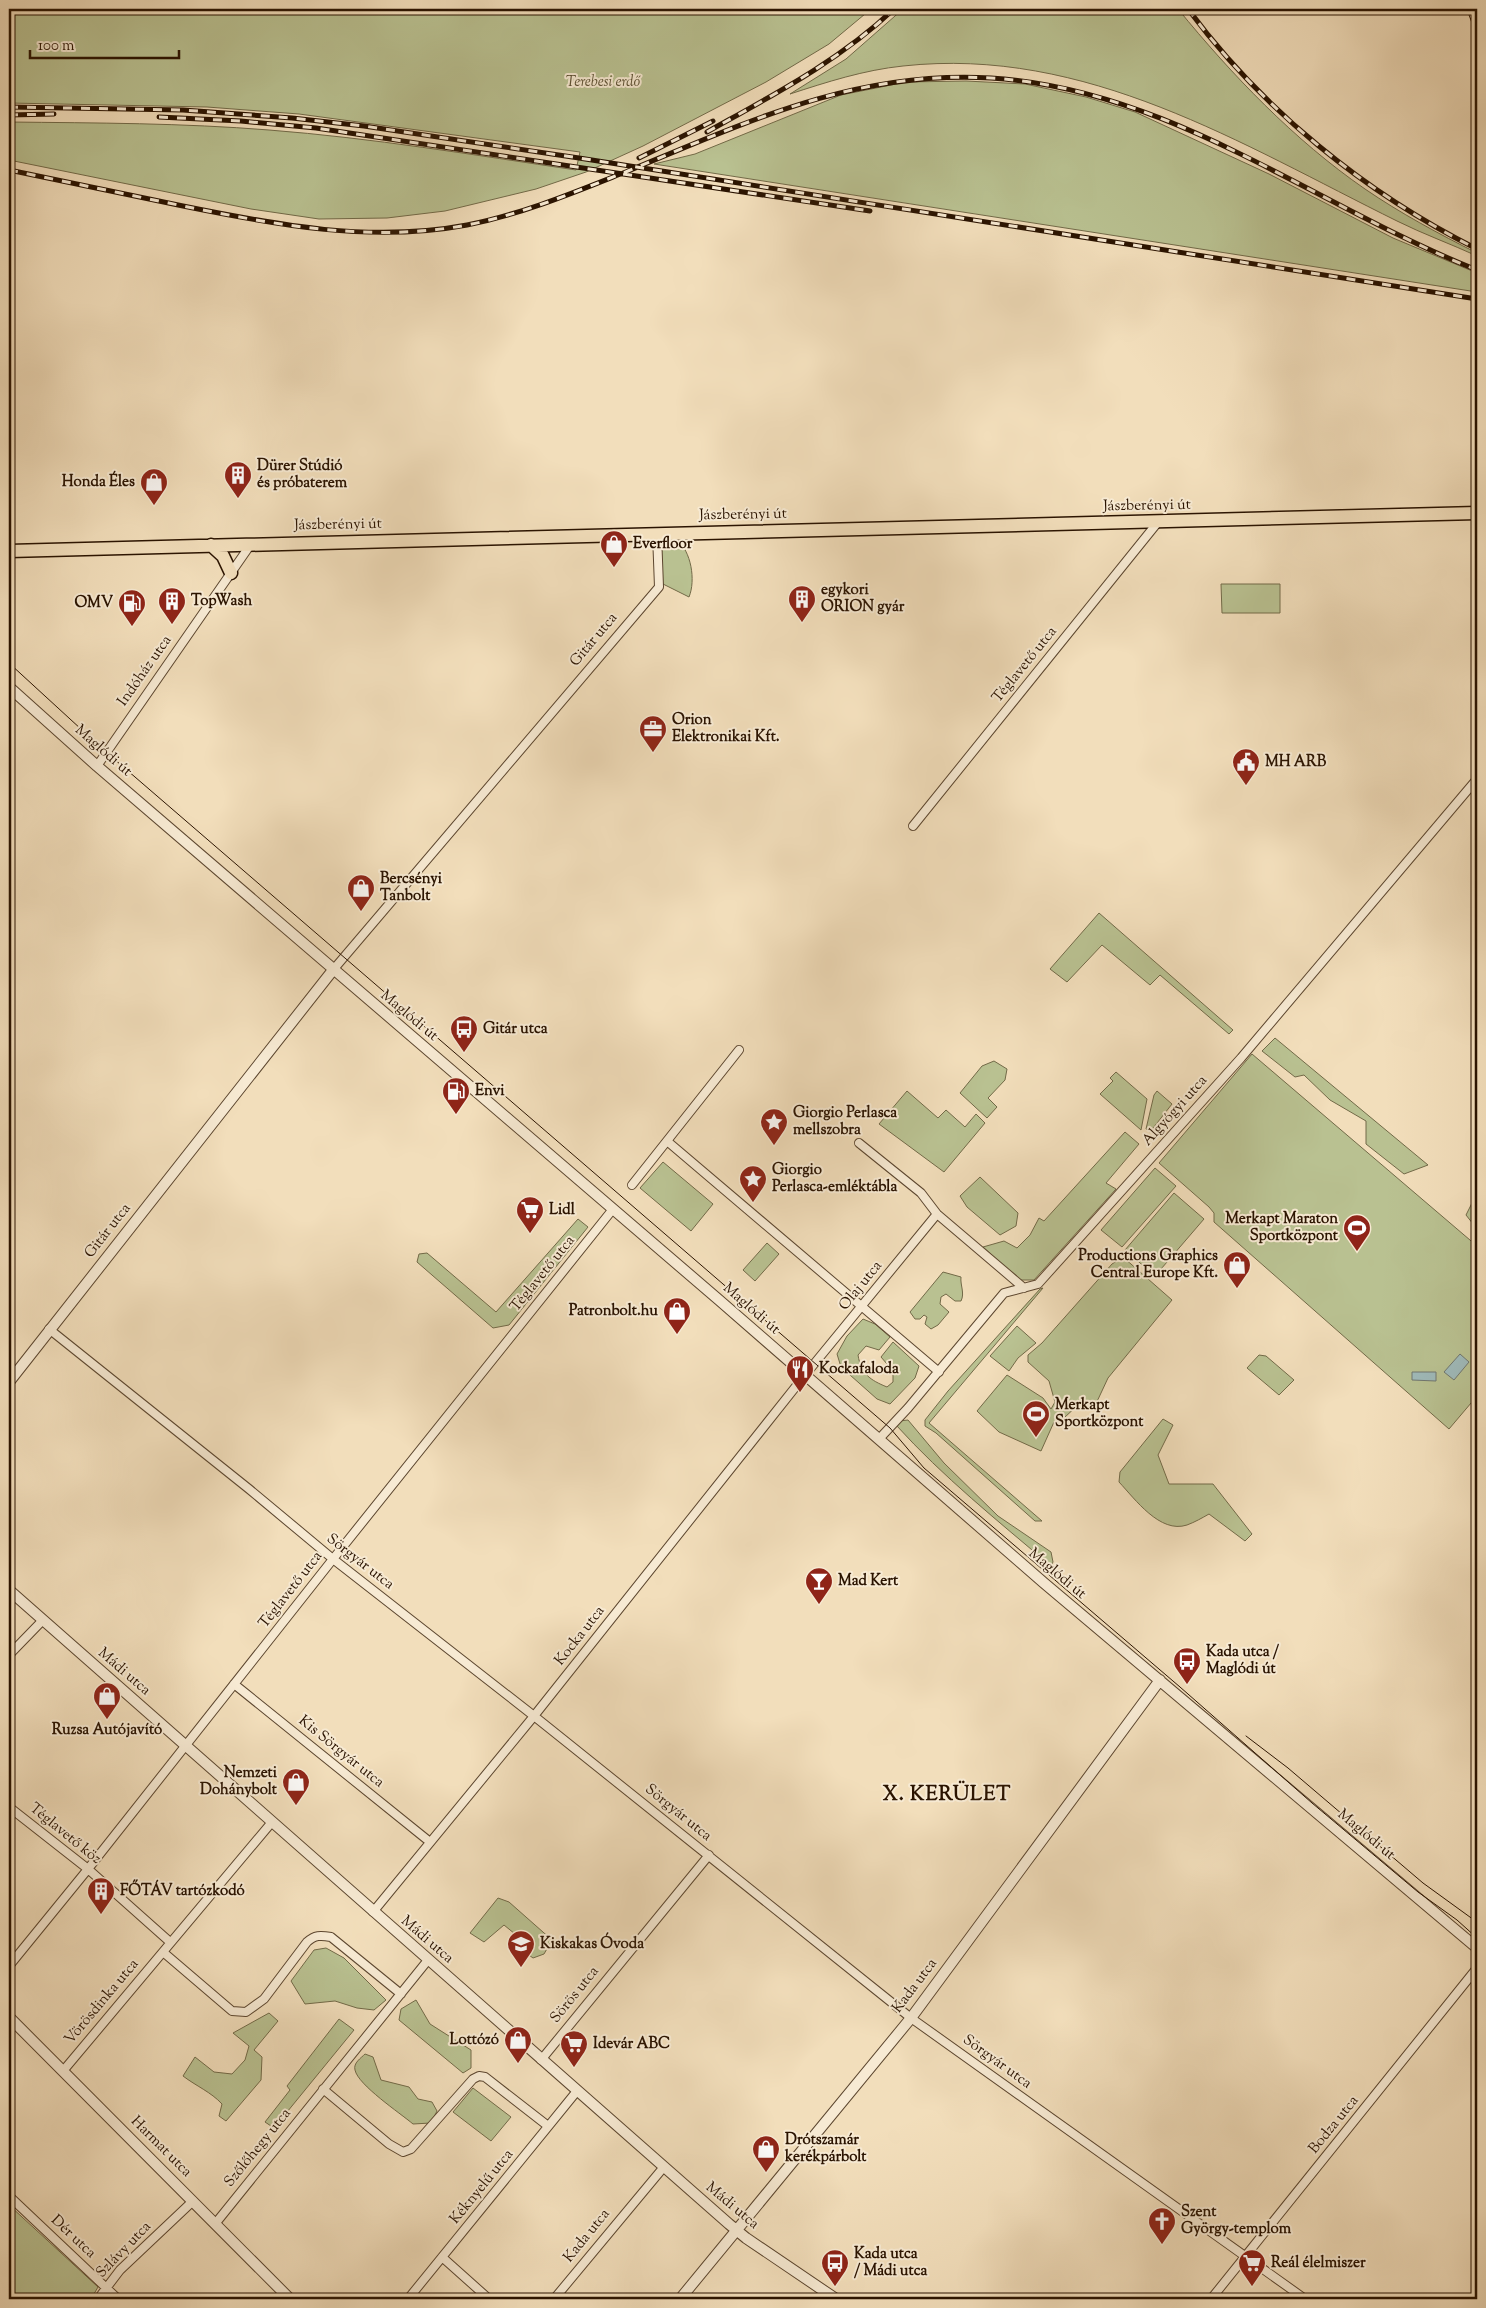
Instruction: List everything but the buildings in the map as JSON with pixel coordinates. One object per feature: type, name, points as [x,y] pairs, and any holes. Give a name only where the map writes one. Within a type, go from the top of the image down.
[{"type":"main road","name":"Jászberényi út","points":[[9,551],[1477,513]]},
{"type":"main road","points":[[211,545],[224,556],[231,573]]},
{"type":"street","name":"Téglavető utca","points":[[913,826],[1158,522]]},
{"type":"street","name":"Gitár utca","points":[[9,1382],[333,970],[659,587],[657,534]]},
{"type":"street","name":"Indóház utca","points":[[97,766],[251,544]]},
{"type":"street","name":"Maglódi út","points":[[9,687],[97,766],[613,1209],[1044,1583],[1477,1948]]},
{"type":"street","name":"Algyógyi utca","points":[[879,1439],[1004,1293],[1038,1284],[1229,1071],[1477,780]]},
{"type":"street","points":[[632,1185],[739,1050]]},
{"type":"street","points":[[667,1141],[938,1372]]},
{"type":"street","points":[[859,1143],[921,1193],[937,1214],[1024,1288]]},
{"type":"street","name":"Téglavető utca","points":[[9,1966],[613,1209]]},
{"type":"street","name":"Olaj utca","points":[[805,1375],[937,1214]]},
{"type":"street","name":"Sörgyár utca","points":[[49,1330],[249,1489],[333,1559],[534,1716],[911,2018],[1305,2299]]},
{"type":"street","name":"Kocka utca","points":[[373,1912],[534,1716],[805,1375]]},
{"type":"street","name":"Mádi utca","points":[[9,1590],[663,2168],[737,2231],[836,2299]]},
{"type":"street","points":[[9,1655],[42,1621]]},
{"type":"street","name":"Kada utca","points":[[680,2299],[911,2018],[1160,1680]]},
{"type":"street","name":"Kis Sörgyár utca","points":[[234,1684],[430,1842]]},
{"type":"street","name":"Téglavető köz","points":[[9,1807],[88,1869],[170,1942]]},
{"type":"street","name":"Vörösdinka utca","points":[[63,2071],[272,1822]]},
{"type":"street","name":"Sörös utca","points":[[541,2060],[625,1955],[709,1855]]},
{"type":"street","points":[[163,1952],[232,2011],[246,2012],[264,1998],[306,1942],[314,1936],[320,1935],[332,1937],[401,1994]]},
{"type":"street","name":"Szőlőhegy utca","points":[[215,2224],[428,1960]]},
{"type":"street","name":"Bodza utca","points":[[1211,2299],[1477,1968]]},
{"type":"street","name":"Harmat utca","points":[[9,2017],[290,2299]]},
{"type":"street","points":[[323,2090],[389,2144],[403,2152],[411,2149],[473,2079],[479,2076],[485,2078],[548,2126]]},
{"type":"street","name":"Kéknyelű utca","points":[[408,2299],[577,2091]]},
{"type":"street","name":"Kada utca","points":[[554,2299],[663,2168]]},
{"type":"street","name":"Dér utca","points":[[9,2196],[118,2299]]},
{"type":"street","name":"Szlávy utca","points":[[98,2299],[120,2270],[193,2201]]},
{"type":"street","points":[[442,2257],[488,2299]]},
{"type":"green space","name":"Terebesi erdő","points":[[9,9],[871,9],[829,44],[766,82],[643,146],[586,172],[536,189],[445,211],[387,218],[319,219],[251,209],[9,160],[9,122],[172,125],[308,133],[385,142],[576,170],[580,152],[299,114],[207,107],[9,103]]},
{"type":"green space","points":[[903,9],[1178,9],[1242,82],[1313,149],[1378,198],[1477,253],[1477,256],[1407,226],[1280,161],[1220,133],[1160,107],[1099,86],[1035,71],[970,64],[888,68],[860,73],[790,94],[846,59]]},
{"type":"green space","points":[[966,81],[1025,84],[1086,97],[1135,112],[1269,174],[1393,238],[1477,273],[1477,292],[654,164],[695,154],[841,95],[906,82]]},
{"type":"green space","points":[[677,540],[686,551],[691,566],[692,582],[689,597],[661,583],[660,556],[665,547]]},
{"type":"green space","points":[[1221,584],[1280,584],[1280,613],[1222,613]]},
{"type":"green space","points":[[1099,913],[1233,1030],[1229,1034],[1160,975],[1150,985],[1102,945],[1067,982],[1050,969]]},
{"type":"green space","points":[[1275,1038],[1428,1165],[1404,1174],[1366,1144],[1366,1121],[1330,1100],[1304,1075],[1295,1077],[1262,1051]]},
{"type":"green space","points":[[1252,1054],[1477,1246],[1477,1396],[1449,1429],[1214,1222],[1214,1213],[1209,1207],[1159,1163]]},
{"type":"green space","points":[[994,1061],[1007,1069],[1005,1080],[988,1098],[997,1107],[987,1118],[960,1093],[982,1066]]},
{"type":"green space","points":[[1116,1072],[1147,1099],[1141,1130],[1100,1094],[1113,1081],[1110,1078]]},
{"type":"green space","points":[[907,1091],[938,1118],[946,1110],[965,1127],[976,1114],[985,1123],[944,1172],[879,1124]]},
{"type":"green space","points":[[1157,1091],[1172,1104],[1150,1132],[1146,1129],[1154,1095]]},
{"type":"green space","points":[[1125,1132],[1139,1144],[1106,1183],[1116,1189],[1034,1280],[1019,1280],[983,1247],[1004,1241],[1017,1248],[1030,1235],[1039,1218],[1044,1221]]},
{"type":"green space","points":[[663,1162],[713,1204],[691,1231],[640,1188]]},
{"type":"green space","points":[[1155,1168],[1176,1186],[1122,1247],[1101,1230]]},
{"type":"green space","points":[[980,1177],[1018,1213],[1016,1226],[1000,1235],[967,1207],[960,1196]]},
{"type":"green space","points":[[1174,1193],[1204,1219],[1155,1276],[1125,1250]]},
{"type":"green space","points":[[1477,1202],[1477,1229],[1466,1215],[1472,1203]]},
{"type":"green space","points":[[578,1219],[588,1227],[509,1325],[493,1328],[417,1262],[419,1254],[427,1253],[496,1312]]},
{"type":"green space","points":[[767,1243],[779,1254],[755,1281],[743,1270]]},
{"type":"green space","points":[[1123,1257],[1172,1300],[1108,1378],[1094,1408],[1079,1404],[1064,1418],[1054,1422],[1041,1451],[999,1432],[977,1411],[1007,1375],[1043,1398],[1051,1409],[1055,1402],[1049,1381],[1028,1362],[1028,1355],[1042,1343],[1112,1264]]},
{"type":"green space","points":[[943,1272],[961,1277],[962,1298],[961,1301],[955,1301],[946,1294],[941,1297],[940,1304],[949,1312],[938,1325],[931,1329],[925,1324],[927,1317],[924,1315],[920,1319],[915,1319],[910,1312]]},
{"type":"green space","points":[[1043,1288],[929,1423],[1042,1521],[1035,1521],[936,1433],[925,1426],[925,1420],[948,1391],[1040,1289]]},
{"type":"green space","points":[[863,1319],[875,1324],[890,1337],[879,1350],[866,1346],[858,1355],[861,1367],[867,1376],[887,1387],[893,1382],[893,1371],[881,1357],[893,1342],[919,1366],[915,1378],[890,1404],[877,1399],[841,1367],[837,1354],[847,1336]]},
{"type":"green space","points":[[1017,1326],[1036,1343],[1018,1358],[1009,1371],[990,1356]]},
{"type":"green space","points":[[1259,1355],[1266,1356],[1294,1380],[1279,1395],[1247,1368]]},
{"type":"green space","points":[[1163,1419],[1173,1425],[1158,1455],[1169,1484],[1213,1484],[1252,1534],[1245,1541],[1209,1514],[1187,1525],[1177,1526],[1158,1520],[1140,1505],[1119,1482],[1120,1472]]},
{"type":"green space","points":[[908,1420],[944,1463],[998,1516],[1051,1552],[1053,1562],[1051,1566],[952,1481],[896,1425],[899,1421]]},
{"type":"green space","points":[[498,1898],[509,1902],[552,1940],[544,1954],[533,1958],[526,1953],[517,1942],[515,1934],[504,1925],[484,1942],[470,1933]]},
{"type":"green space","points":[[326,1948],[344,1958],[386,2000],[374,2010],[357,2008],[335,2001],[305,2004],[291,1981],[314,1950]]},
{"type":"green space","points":[[416,2000],[430,2024],[471,2050],[471,2068],[463,2073],[399,2020],[401,2009]]},
{"type":"green space","points":[[269,2013],[278,2021],[254,2050],[262,2057],[261,2080],[226,2121],[219,2116],[222,2104],[183,2076],[195,2057],[214,2072],[232,2074],[245,2060],[249,2046],[233,2033]]},
{"type":"green space","points":[[339,2019],[354,2030],[274,2128],[265,2122],[290,2090],[287,2086]]},
{"type":"green space","points":[[365,2054],[373,2057],[381,2080],[409,2087],[418,2099],[432,2102],[437,2111],[431,2123],[413,2124],[363,2083],[355,2070],[355,2065]]},
{"type":"green space","points":[[473,2088],[511,2117],[491,2141],[453,2112]]},
{"type":"green space","points":[[9,2205],[98,2287],[91,2299],[9,2299]]},
{"type":"water","points":[[1460,1354],[1469,1362],[1454,1380],[1444,1372]]},
{"type":"water","points":[[1412,1372],[1436,1372],[1436,1381],[1412,1380]]},
{"type":"tram line","points":[[9,663],[106,752],[890,1428],[924,1468],[1180,1687],[1312,1803],[1418,1892],[1457,1920],[1477,1938]]},
{"type":"tram line","points":[[1246,1736],[1288,1768],[1423,1883],[1474,1920]]},
{"type":"railway","points":[[707,132],[781,91],[828,61],[873,28],[894,9]]},
{"type":"railway","points":[[1188,9],[1217,46],[1249,81],[1318,146],[1395,202],[1435,227],[1477,249]]},
{"type":"railway","points":[[1469,9],[1477,31]]},
{"type":"railway","points":[[9,170],[218,213],[289,225],[360,232],[431,230],[467,225],[529,209],[761,117],[849,91],[895,82],[942,78],[991,78],[1057,87],[1120,104],[1181,127],[1241,154],[1417,244],[1477,270]]},
{"type":"railway","points":[[9,107],[183,110],[292,118],[364,126],[1477,299]]},
{"type":"railway","points":[[9,115],[54,114]]},
{"type":"railway","points":[[159,117],[241,121],[316,128],[870,211]]},
{"type":"railway","points":[[639,158],[713,121]]},
{"type":"railway","points":[[1474,1451],[1477,1454]]},
{"type":"place","name":"Dürer Stúdió és próbaterem","points":[[238,499]]},
{"type":"place","name":"Honda Éles","points":[[154,506]]},
{"type":"place","name":"Everfloor","points":[[614,568]]},
{"type":"place","name":"egykori ORION gyár","points":[[802,623]]},
{"type":"place","name":"TopWash","points":[[172,625]]},
{"type":"place","name":"OMV","points":[[132,627]]},
{"type":"place","name":"Orion Elektronikai Kft.","points":[[653,753]]},
{"type":"place","name":"MH ARB","points":[[1246,786]]},
{"type":"place","name":"Bercsényi Tanbolt","points":[[361,912]]},
{"type":"place","name":"Gitár utca","points":[[464,1053]]},
{"type":"place","name":"Envi","points":[[456,1115]]},
{"type":"place","name":"Giorgio Perlasca mellszobra","points":[[774,1146]]},
{"type":"place","name":"Giorgio Perlasca-emléktábla","points":[[753,1203]]},
{"type":"place","name":"Lidl","points":[[530,1234]]},
{"type":"place","name":"Merkapt Maraton Sportközpont","points":[[1357,1252]]},
{"type":"place","name":"Productions Graphics Central Europe Kft.","points":[[1237,1289]]},
{"type":"place","name":"Patronbolt.hu","points":[[677,1335]]},
{"type":"place","name":"Kockafaloda","points":[[800,1393]]},
{"type":"place","name":"Merkapt Sportközpont","points":[[1036,1438]]},
{"type":"place","name":"Mad Kert","points":[[819,1605]]},
{"type":"place","name":"Kada utca / Maglódi út","points":[[1187,1685]]},
{"type":"place","name":"Ruzsa Autójavító","points":[[107,1720]]},
{"type":"place","name":"Nemzeti Dohánybolt","points":[[296,1806]]},
{"type":"place","name":"FŐTÁV tartózkodó","points":[[101,1915]]},
{"type":"place","name":"Kiskakas Óvoda","points":[[521,1968]]},
{"type":"place","name":"Lottózó","points":[[518,2064]]},
{"type":"place","name":"Idevár ABC","points":[[574,2068]]},
{"type":"place","name":"Drótszamár kerékpárbolt","points":[[766,2173]]},
{"type":"place","name":"Szent György-templom","points":[[1162,2245]]},
{"type":"place","name":"Kada utca / Mádi utca","points":[[835,2287]]},
{"type":"place","name":"Reál élelmiszer","points":[[1252,2287]]},
{"type":"district","name":"X. KERÜLET","points":[[947,1795]]}]
